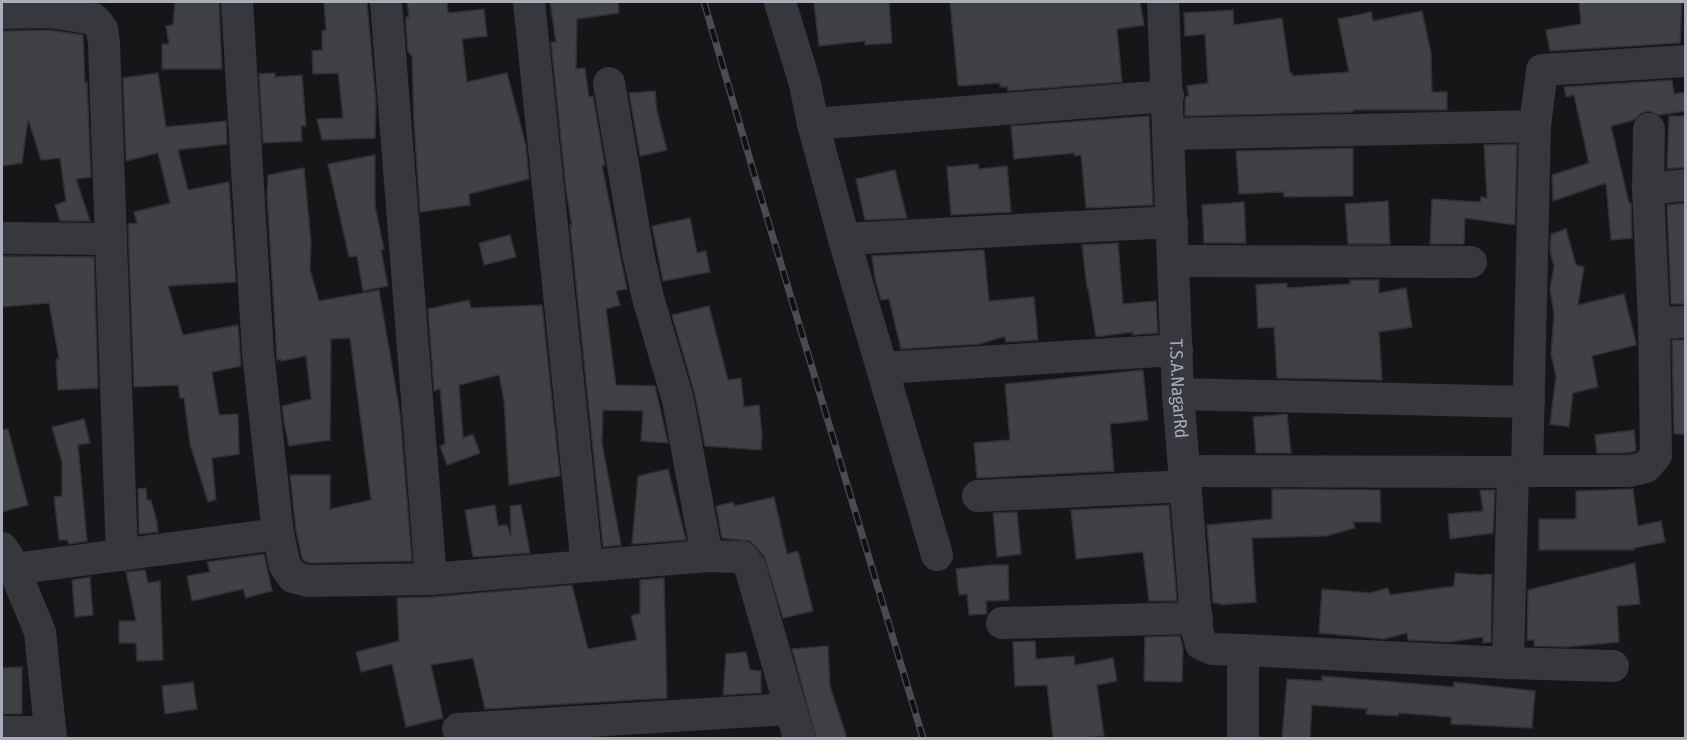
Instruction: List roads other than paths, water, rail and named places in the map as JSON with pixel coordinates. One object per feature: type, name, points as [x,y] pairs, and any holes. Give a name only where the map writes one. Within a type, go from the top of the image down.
[{"type":"street","points":[[237,2],[258,353],[278,534],[285,566],[293,577],[308,582],[431,579],[707,556],[742,557],[750,567],[799,738]]},
{"type":"street","points":[[386,2],[431,579]]},
{"type":"street","points":[[529,2],[587,566]]},
{"type":"street","points":[[780,2],[806,84],[813,124],[844,239],[937,555]]},
{"type":"street","name":"T.S.A.NagarRd","points":[[1163,2],[1178,394],[1197,630],[1201,644],[1212,649],[1243,650]]},
{"type":"street","points":[[2,13],[50,7],[94,19],[102,29],[122,555]]},
{"type":"street","points":[[1508,663],[1520,471],[1529,402],[1535,126],[1542,70],[1686,61]]},
{"type":"street","points":[[609,83],[638,253],[648,298],[678,400],[707,556]]},
{"type":"street","points":[[813,124],[1168,96]]},
{"type":"street","points":[[1169,134],[1535,126]]},
{"type":"street","points":[[978,496],[1185,478],[1629,471],[1646,467],[1656,455],[1654,323],[1648,189],[1649,129]]},
{"type":"street","points":[[1648,189],[1686,185]]},
{"type":"street","points":[[844,239],[1172,222]]},
{"type":"street","points":[[2,238],[111,239]]},
{"type":"street","points":[[1174,261],[1471,262]]},
{"type":"street","points":[[1654,323],[1686,322]]},
{"type":"street","points":[[882,368],[1177,350]]},
{"type":"street","points":[[1178,394],[1529,402]]},
{"type":"street","points":[[2,732],[51,735],[40,632],[14,599],[8,559],[122,555],[278,534]]},
{"type":"street","points":[[1002,623],[1197,618]]},
{"type":"street","points":[[1242,738],[1243,650],[1613,666]]},
{"type":"street","points":[[1242,696],[1288,652]]},
{"type":"street","points":[[458,729],[789,709]]},
{"type":"railway","points":[[704,2],[923,738]]}]
